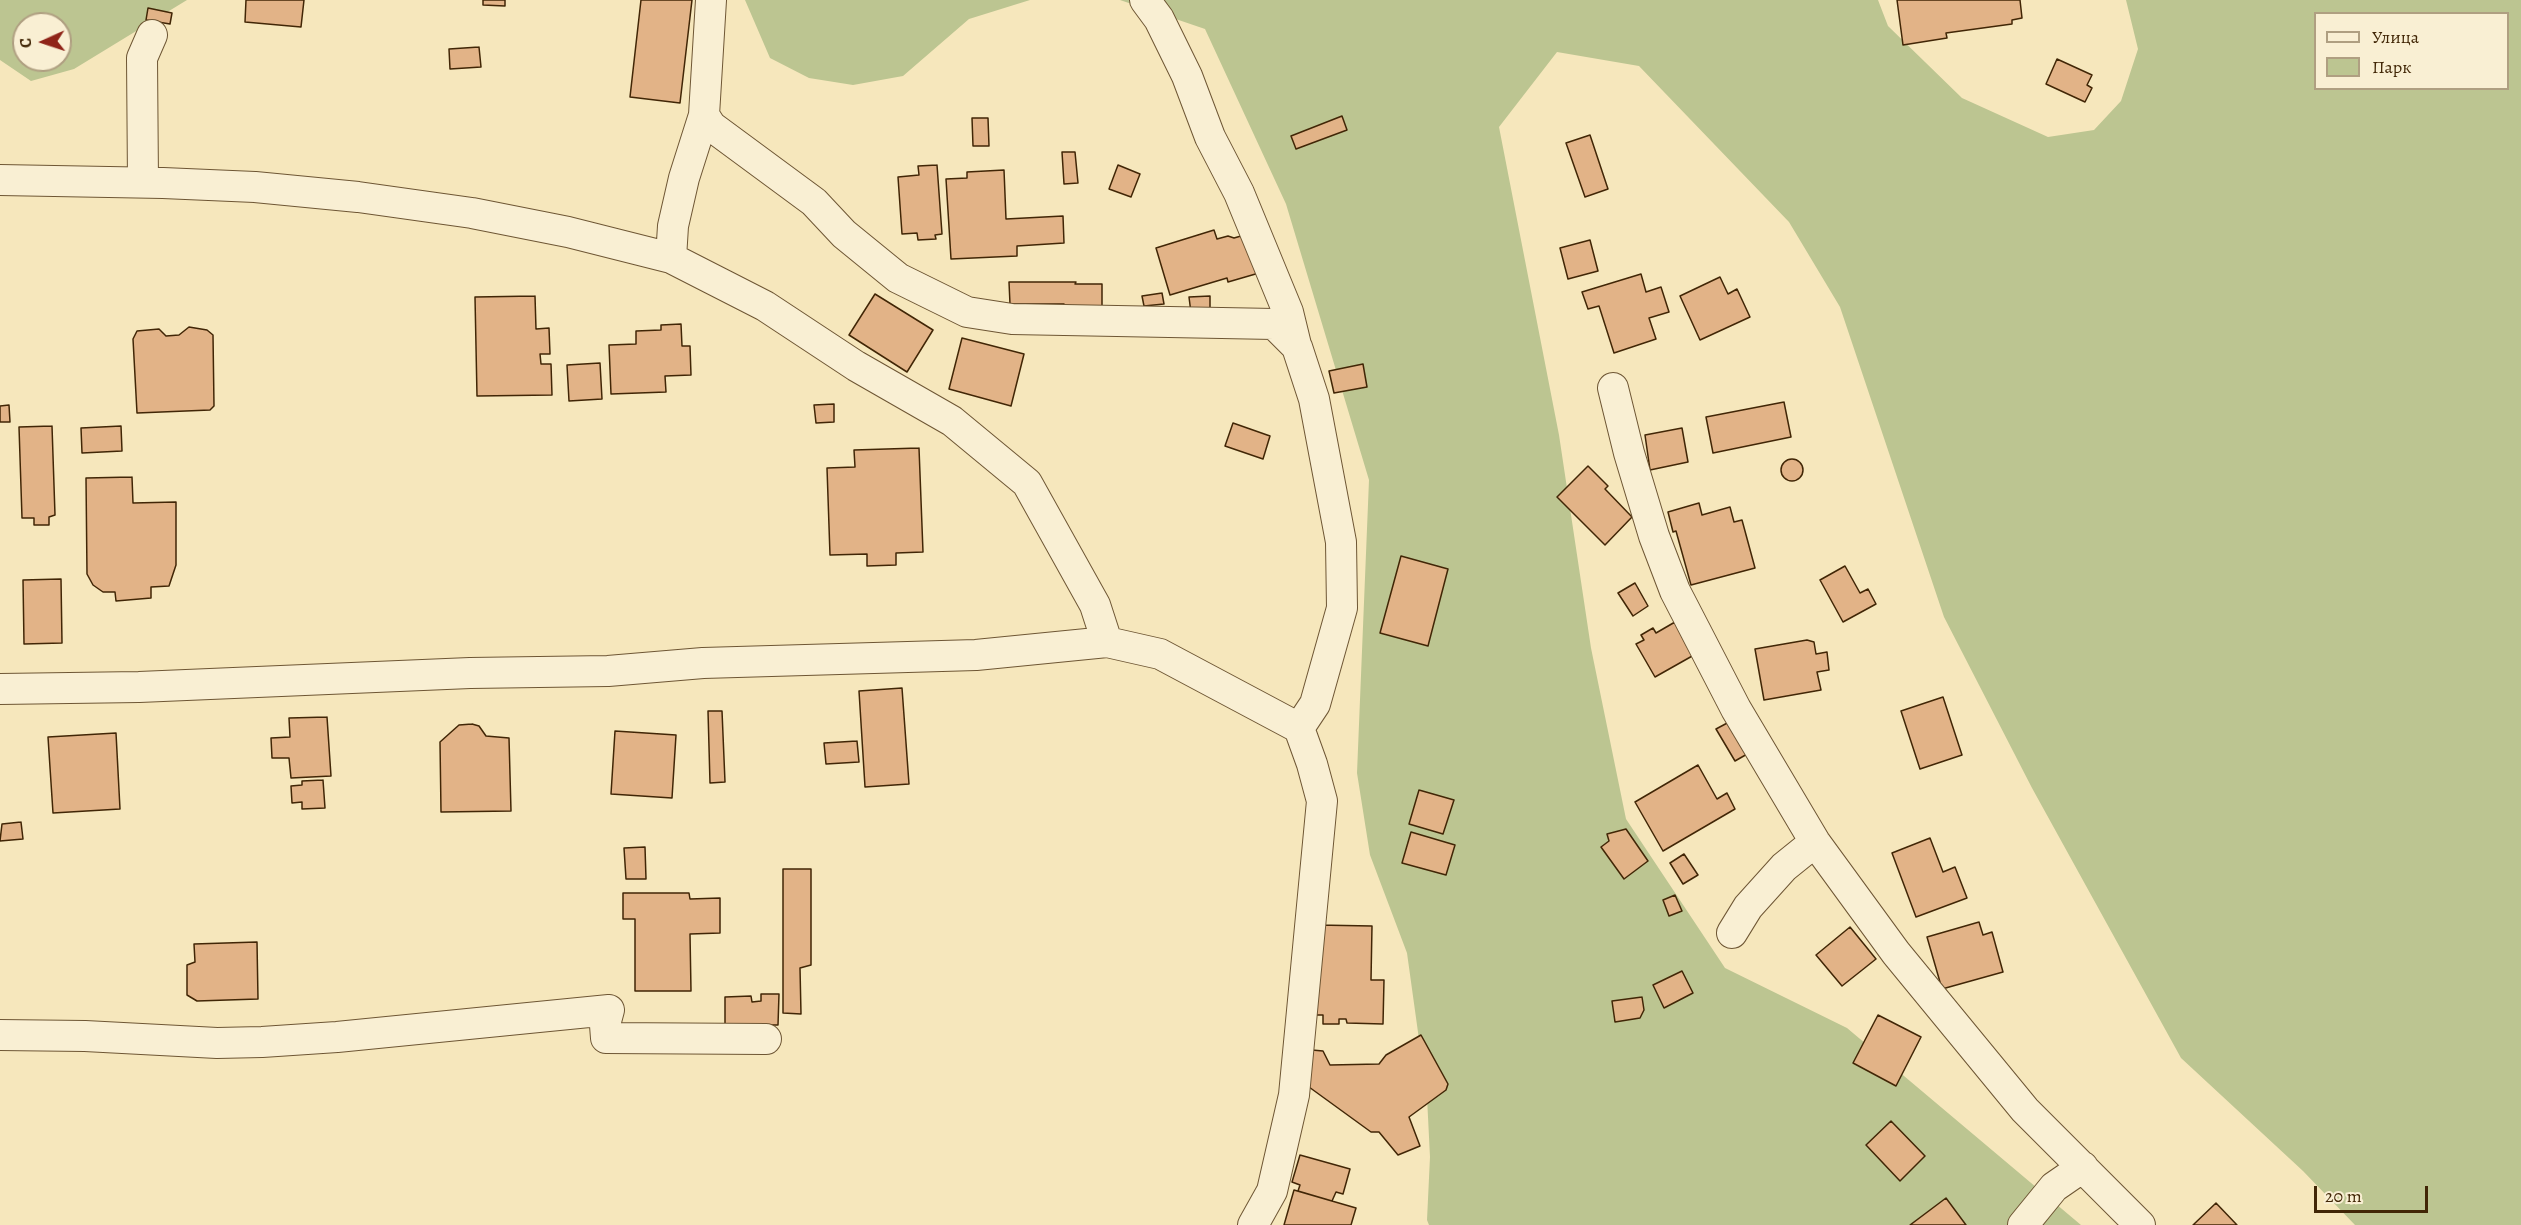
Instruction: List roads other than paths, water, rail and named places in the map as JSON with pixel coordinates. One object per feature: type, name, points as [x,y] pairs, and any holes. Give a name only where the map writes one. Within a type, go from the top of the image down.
[{"type":"street","points":[[671,258],[673,226],[684,178],[704,115],[711,0]]},
{"type":"street","points":[[1144,0],[1159,19],[1187,76],[1210,137],[1239,193],[1279,290],[1314,399],[1341,542],[1342,608],[1315,704],[1299,728]]},
{"type":"street","points":[[143,182],[142,58],[152,35]]},
{"type":"street","points":[[704,115],[711,126],[814,202],[844,234],[898,278],[967,312],[1012,319],[1274,324],[1297,347]]},
{"type":"street","points":[[0,180],[143,182],[277,189],[357,197],[472,213],[568,232],[671,258],[765,306],[856,366],[951,422],[1027,483],[1095,605],[1107,642]]},
{"type":"street","points":[[1274,324],[1279,290]]},
{"type":"street","points":[[1614,388],[1629,453],[1654,536],[1675,591],[1736,709],[1815,842],[1903,962],[2025,1110],[2140,1225]]},
{"type":"street","points":[[0,689],[140,687],[470,673],[608,671],[703,663],[976,655],[1107,642],[1160,654],[1299,728],[1322,801],[1294,1095],[1272,1191],[1253,1225]]},
{"type":"street","points":[[1732,933],[1748,908],[1784,867],[1815,842]]},
{"type":"street","points":[[0,1035],[85,1036],[217,1043],[262,1042],[337,1037],[609,1010],[605,1025],[606,1038],[766,1039]]},
{"type":"street","points":[[2023,1225],[2054,1187],[2083,1167]]}]
